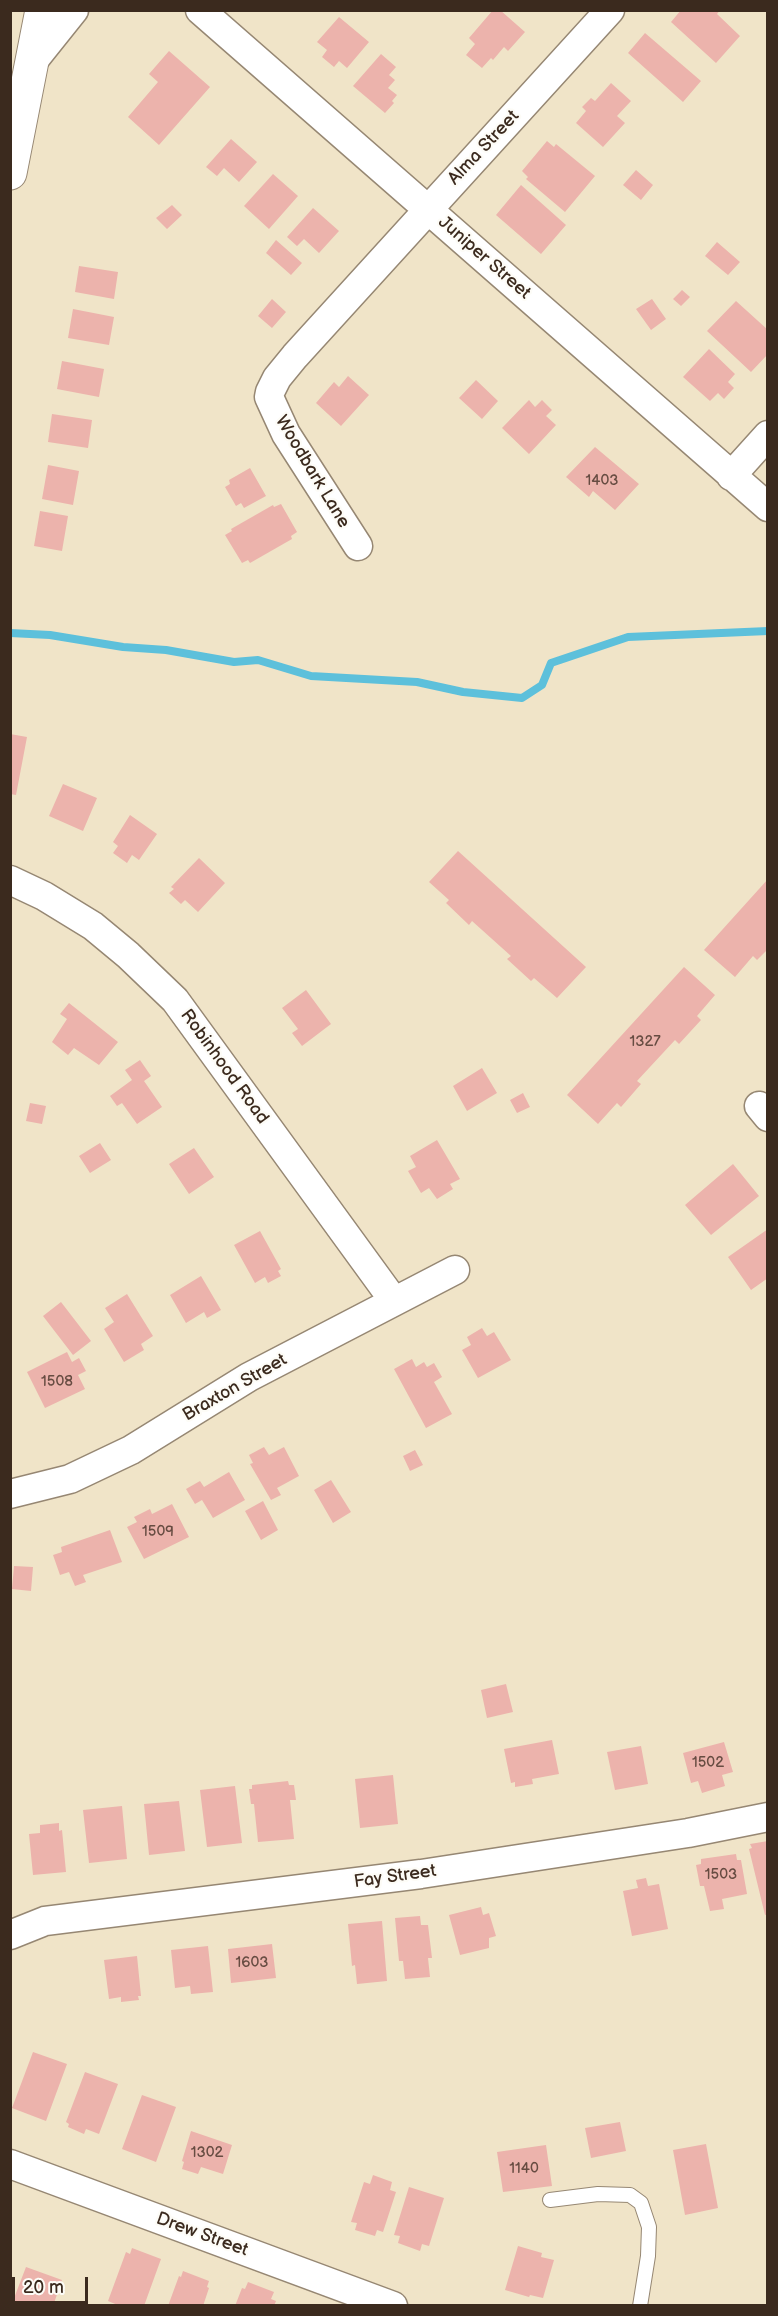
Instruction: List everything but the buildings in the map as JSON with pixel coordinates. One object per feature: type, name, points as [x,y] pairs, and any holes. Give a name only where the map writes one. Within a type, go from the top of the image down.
[{"type":"main road","points":[[10,173],[42,10]]},
{"type":"street","points":[[30,65],[74,10]]},
{"type":"street","name":"Juniper Street","points":[[200,10],[768,507]]},
{"type":"street","name":"Alma Street","points":[[269,397],[277,378],[295,356],[610,10]]},
{"type":"street","name":"Woodbark Lane","points":[[269,397],[286,434],[358,546]]},
{"type":"street","points":[[731,476],[768,435]]},
{"type":"street","name":"Robinhood Road","points":[[10,880],[45,896],[93,926],[128,955],[175,1000],[394,1301]]},
{"type":"street","name":"Braxton Street","points":[[10,1494],[70,1479],[131,1450],[249,1377],[455,1270]]},
{"type":"street","name":"Fay Street","points":[[16,1932],[45,1921],[421,1874],[688,1833],[768,1816]]},
{"type":"street","name":"Drew Street","points":[[10,2164],[393,2306]]},
{"type":"lane","points":[[550,2200],[598,2194],[630,2195],[641,2203],[649,2227],[648,2256],[640,2306]]},
{"type":"waterway","points":[[10,633],[50,635],[123,647],[166,650],[234,662],[258,660],[311,676],[417,682],[463,692],[522,698],[542,685],[551,663],[628,637],[768,631]]}]
